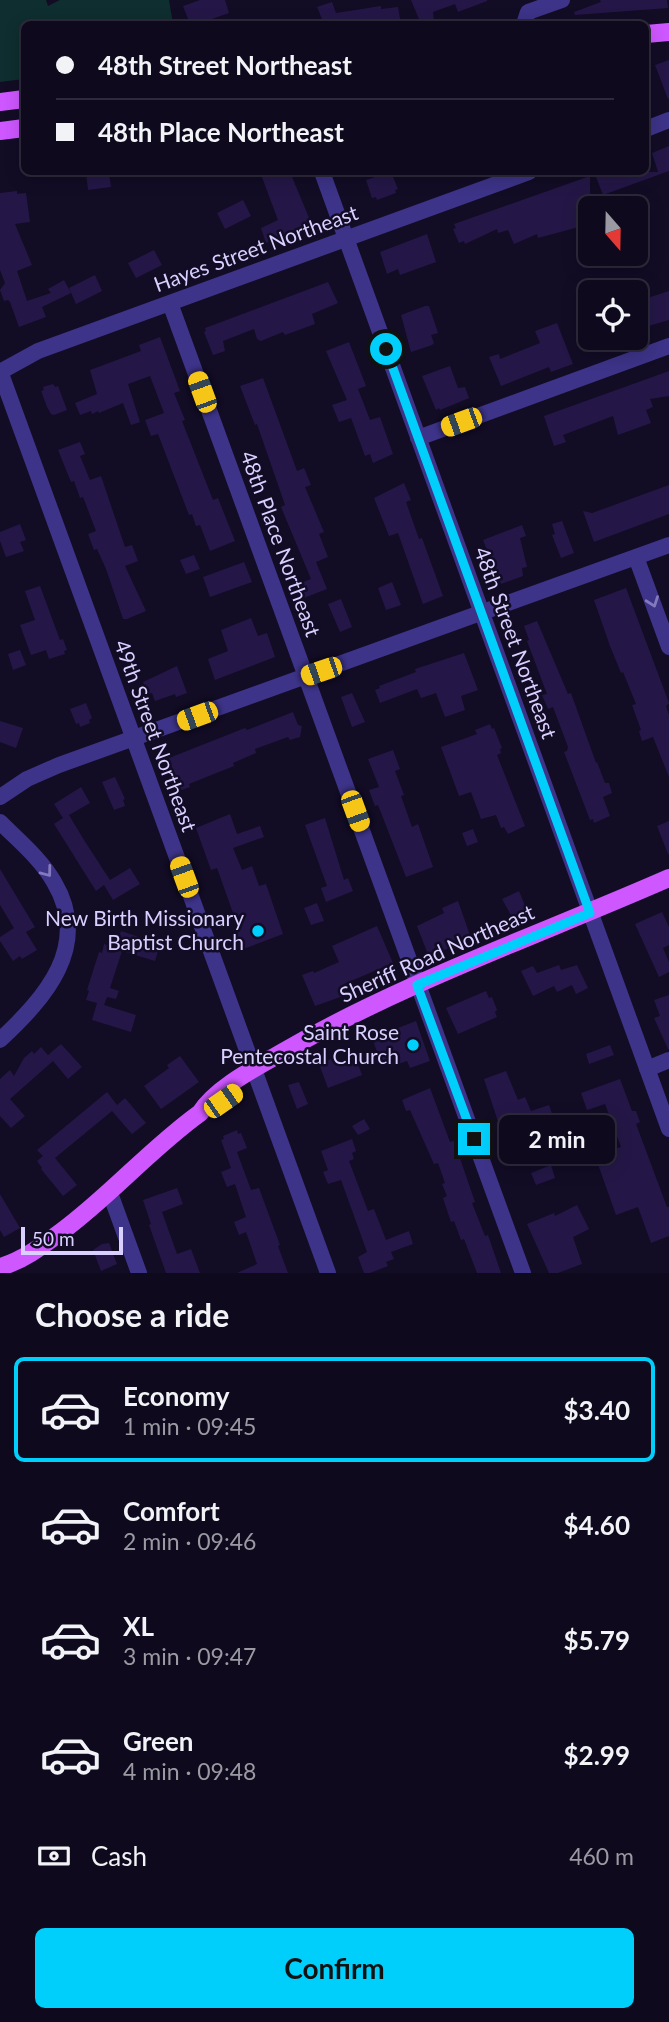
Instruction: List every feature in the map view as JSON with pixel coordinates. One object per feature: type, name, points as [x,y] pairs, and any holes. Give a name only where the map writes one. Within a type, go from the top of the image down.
[{"type":"main road","points":[[649,34],[669,32]]},
{"type":"main road","points":[[0,102],[21,99]]},
{"type":"main road","points":[[0,131],[21,128]]},
{"type":"main road","name":"Sheriff Road Northeast","points":[[592,917],[669,878]]},
{"type":"main road","name":"Sheriff Road Northeast","points":[[6,1268],[49,1241],[110,1193],[187,1122],[200,1113],[209,1111],[255,1074],[420,990],[669,887]]},
{"type":"street","points":[[525,21],[528,12],[562,0]]},
{"type":"street","points":[[649,128],[669,120]]},
{"type":"street","name":"48th Street Northeast","points":[[323,175],[669,1129]]},
{"type":"street","name":"Hayes Street Northeast","points":[[0,372],[38,351],[521,175]]},
{"type":"street","name":"48th Place Northeast","points":[[170,303],[523,1273]]},
{"type":"street","points":[[418,438],[669,346]]},
{"type":"street","name":"49th Street Northeast","points":[[0,372],[328,1273]]},
{"type":"street","points":[[0,797],[43,772],[669,545]]},
{"type":"street","points":[[636,557],[669,646]]},
{"type":"street","points":[[0,822],[43,866],[55,883],[64,902],[68,937],[65,955],[49,987],[0,1040]]},
{"type":"street","points":[[647,1069],[669,1060]]},
{"type":"street","points":[[110,1193],[139,1273]]},
{"type":"green space","points":[[0,0],[46,0],[48,6],[60,0],[169,0],[172,21],[21,21],[21,79],[0,82]]},
{"type":"building","points":[[200,0],[225,0],[229,13],[209,21],[189,21],[183,6]]},
{"type":"building","points":[[411,0],[487,0],[458,12],[455,4],[433,12],[434,21],[420,21]]},
{"type":"building","points":[[600,0],[667,0],[668,8],[575,15],[574,12],[601,2]]},
{"type":"building","points":[[332,2],[336,13],[381,6],[381,9],[398,7],[400,21],[323,21],[317,7]]},
{"type":"building","points":[[669,60],[669,98],[668,99],[655,65]]},
{"type":"building","points":[[669,146],[669,171],[603,195],[595,175],[649,175],[649,172],[658,172],[652,153]]},
{"type":"building","points":[[86,175],[109,175],[111,187],[88,190]]},
{"type":"building","points":[[261,175],[291,175],[312,225],[266,243],[261,228],[278,220]]},
{"type":"building","points":[[392,175],[398,189],[395,190],[396,193],[377,200],[376,197],[372,198],[366,180]]},
{"type":"building","points":[[590,176],[590,196],[578,196],[578,227],[538,238],[537,234],[514,244],[508,230],[498,233],[497,229],[465,244],[464,241],[459,243],[453,229],[456,228],[454,224]]},
{"type":"building","points":[[17,191],[17,194],[26,193],[30,222],[15,224],[32,265],[17,271],[27,301],[51,293],[48,289],[64,280],[71,293],[42,307],[46,317],[19,327],[10,302],[4,301],[0,290],[5,283],[0,270],[0,193]]},
{"type":"building","points":[[243,200],[251,216],[225,229],[217,213]]},
{"type":"building","points":[[427,234],[436,262],[400,275],[398,269],[387,274],[380,252]]},
{"type":"building","points":[[154,250],[162,265],[136,278],[128,263]]},
{"type":"building","points":[[95,275],[102,291],[76,304],[69,288]]},
{"type":"building","points":[[328,282],[338,303],[312,314],[315,324],[261,341],[257,339],[254,329],[223,341],[225,351],[213,355],[205,328]]},
{"type":"building","points":[[669,291],[669,320],[648,326],[648,298]]},
{"type":"building","points":[[429,306],[438,333],[431,335],[434,343],[432,345],[411,352],[401,315]]},
{"type":"building","points":[[557,323],[573,364],[551,372],[549,367],[501,386],[489,357],[499,354],[500,359],[540,343],[535,331]]},
{"type":"building","points":[[160,337],[180,391],[174,393],[185,420],[182,421],[213,500],[218,498],[235,541],[210,551],[200,525],[196,526],[192,514],[189,515],[158,434],[151,436],[145,420],[164,413],[150,376],[128,384],[140,422],[131,425],[123,403],[99,413],[98,411],[92,414],[91,411],[80,415],[75,403],[97,394],[90,370],[141,351],[139,345]]},
{"type":"building","points":[[349,342],[366,386],[358,389],[370,420],[380,417],[393,454],[373,463],[370,454],[365,456],[351,418],[339,422],[332,405],[347,400],[326,351]]},
{"type":"building","points":[[450,366],[458,388],[465,387],[469,398],[436,410],[422,376]]},
{"type":"building","points":[[669,371],[669,396],[650,399],[653,407],[646,410],[651,423],[618,435],[613,416],[563,435],[566,442],[554,446],[544,416]]},
{"type":"building","points":[[263,378],[297,471],[304,468],[311,485],[305,487],[324,532],[319,534],[328,557],[316,562],[327,589],[296,601],[291,587],[311,579],[281,507],[285,505],[257,424],[255,425],[240,386]]},
{"type":"building","points":[[53,384],[58,386],[67,410],[54,415],[47,407],[41,391],[44,390],[43,387]]},
{"type":"building","points":[[80,442],[85,454],[80,456],[90,480],[101,476],[125,547],[132,545],[138,561],[125,566],[146,611],[127,619],[123,619],[106,569],[88,534],[96,531],[83,497],[80,498],[74,481],[71,482],[58,450]]},
{"type":"building","points":[[404,483],[411,500],[406,502],[443,596],[423,604],[398,533],[389,536],[374,498]]},
{"type":"building","points":[[669,485],[669,514],[594,542],[583,511],[592,513]]},
{"type":"building","points":[[562,521],[574,553],[561,558],[552,535],[555,534],[552,524]]},
{"type":"building","points":[[20,524],[26,540],[20,542],[24,551],[6,557],[0,541],[0,532]]},
{"type":"building","points":[[522,525],[526,536],[520,538],[527,567],[522,568],[523,576],[501,584],[483,540]]},
{"type":"building","points":[[194,555],[200,569],[186,574],[180,560]]},
{"type":"building","points":[[244,562],[252,582],[210,597],[203,577]]},
{"type":"building","points":[[392,582],[401,605],[386,610],[378,588]]},
{"type":"building","points":[[40,586],[60,640],[63,639],[67,650],[64,651],[65,654],[49,659],[46,650],[31,655],[20,625],[35,620],[25,591]]},
{"type":"building","points":[[626,588],[669,703],[666,706],[669,715],[669,777],[653,737],[642,741],[632,705],[636,704],[610,646],[594,600]]},
{"type":"building","points":[[341,599],[352,627],[340,632],[328,604]]},
{"type":"building","points":[[251,618],[258,636],[267,633],[275,657],[215,680],[208,659],[228,651],[221,630]]},
{"type":"building","points":[[537,621],[568,694],[571,693],[596,763],[612,793],[603,797],[610,816],[594,823],[593,819],[590,820],[564,752],[568,747],[553,707],[548,709],[542,695],[547,694],[524,626]]},
{"type":"building","points":[[20,650],[26,665],[13,670],[8,654]]},
{"type":"building","points":[[464,653],[478,690],[461,696],[465,710],[445,717],[436,693],[421,698],[417,689],[380,703],[375,690],[380,688],[379,686],[416,672],[415,669]]},
{"type":"building","points":[[177,666],[187,693],[155,701],[152,693],[148,694],[143,682]]},
{"type":"building","points":[[352,693],[365,722],[352,727],[341,697]]},
{"type":"building","points":[[86,703],[92,718],[90,723],[80,727],[70,709]]},
{"type":"building","points":[[293,712],[298,725],[302,726],[300,737],[290,740],[288,737],[255,749],[256,753],[233,763],[234,766],[189,784],[190,787],[179,791],[169,758]]},
{"type":"building","points":[[0,721],[23,728],[16,748],[0,742]]},
{"type":"building","points":[[490,724],[502,748],[497,755],[525,826],[508,834],[504,827],[501,828],[496,815],[481,819],[471,792],[459,796],[441,747],[477,734],[475,730]]},
{"type":"building","points":[[393,750],[400,769],[395,771],[404,795],[401,796],[412,827],[418,824],[433,867],[406,877],[378,805],[375,806],[369,790],[379,787],[368,759]]},
{"type":"building","points":[[115,777],[125,799],[125,806],[114,810],[102,782]]},
{"type":"building","points":[[81,787],[90,803],[69,815],[84,840],[110,880],[130,868],[140,884],[113,900],[104,885],[96,891],[54,824],[63,818],[54,804]]},
{"type":"building","points":[[230,814],[237,834],[260,826],[264,837],[233,848],[242,870],[252,866],[259,886],[266,884],[283,934],[241,950],[233,930],[238,927],[217,868],[211,870],[196,828]]},
{"type":"building","points":[[325,818],[344,880],[348,878],[353,891],[326,902],[321,888],[327,886],[305,825]]},
{"type":"building","points":[[669,821],[669,854],[668,854],[657,826]]},
{"type":"building","points":[[473,829],[478,842],[467,846],[462,833]]},
{"type":"building","points":[[0,869],[35,927],[26,932],[37,950],[13,961],[0,941],[0,937],[14,928],[0,905]]},
{"type":"building","points":[[519,891],[528,913],[513,919],[502,899]]},
{"type":"building","points":[[458,901],[471,938],[429,957],[417,926],[444,913],[442,908]]},
{"type":"building","points":[[317,903],[324,921],[311,925],[304,908]]},
{"type":"building","points":[[662,912],[669,927],[669,945],[663,948],[669,962],[669,972],[659,977],[635,924]]},
{"type":"building","points":[[377,926],[393,963],[344,984],[349,994],[315,1006],[302,975],[339,962],[332,946]]},
{"type":"building","points":[[121,931],[160,944],[155,961],[122,951],[110,988],[119,991],[116,999],[107,997],[104,1005],[136,1015],[131,1032],[92,1020],[97,1003],[86,1000],[99,952],[102,953],[104,944],[115,948]]},
{"type":"building","points":[[559,965],[561,970],[577,965],[588,988],[576,994],[572,985],[557,992],[554,986],[533,996],[521,971],[533,966],[537,973]]},
{"type":"building","points":[[486,991],[489,998],[492,997],[497,1017],[458,1034],[446,1008]]},
{"type":"building","points":[[669,995],[668,1049],[654,1018],[660,1016],[654,1000]]},
{"type":"building","points":[[416,1021],[430,1061],[410,1068],[407,1061],[390,1067],[388,1063],[382,1065],[372,1038]]},
{"type":"building","points":[[61,1044],[82,1067],[68,1079],[53,1061],[10,1099],[25,1116],[11,1128],[0,1116],[0,1079],[10,1070],[14,1076],[24,1058],[32,1051],[34,1054],[41,1047],[48,1055]]},
{"type":"building","points":[[610,1045],[614,1055],[589,1064],[586,1054]]},
{"type":"building","points":[[180,1056],[199,1082],[161,1109],[144,1086],[169,1068],[167,1065]]},
{"type":"building","points":[[355,1056],[362,1075],[328,1088],[319,1064],[331,1059],[334,1064]]},
{"type":"building","points":[[506,1071],[518,1100],[525,1097],[531,1111],[549,1105],[557,1128],[506,1146],[484,1079]]},
{"type":"building","points":[[620,1079],[632,1111],[636,1111],[640,1122],[636,1124],[669,1207],[669,1236],[651,1243],[638,1207],[616,1215],[595,1156],[621,1147],[605,1104],[587,1110],[581,1093]]},
{"type":"building","points":[[299,1082],[308,1104],[297,1109],[288,1085]]},
{"type":"building","points":[[430,1088],[450,1142],[454,1141],[475,1202],[472,1203],[485,1236],[488,1235],[501,1273],[477,1273],[464,1239],[461,1240],[454,1221],[451,1222],[443,1198],[447,1196],[438,1163],[434,1164],[410,1110],[406,1111],[402,1100]]},
{"type":"building","points":[[107,1092],[117,1105],[125,1098],[146,1123],[132,1134],[112,1111],[55,1158],[77,1185],[63,1196],[41,1169],[37,1161],[43,1156],[37,1150]]},
{"type":"building","points":[[364,1119],[370,1129],[358,1135],[352,1126]]},
{"type":"building","points":[[237,1130],[247,1148],[237,1152],[251,1190],[259,1188],[288,1273],[237,1273],[257,1264],[246,1232],[239,1235],[234,1222],[246,1217],[235,1184],[227,1187],[221,1172],[231,1168],[221,1140],[224,1139],[223,1136]]},
{"type":"building","points":[[352,1139],[356,1151],[352,1153],[354,1159],[349,1161],[368,1211],[374,1209],[386,1240],[409,1231],[413,1244],[391,1252],[394,1259],[386,1262],[388,1266],[370,1273],[364,1273],[358,1257],[367,1252],[341,1180],[328,1184],[323,1172],[328,1170],[321,1151]]},
{"type":"building","points":[[551,1165],[555,1178],[536,1185],[531,1173]]},
{"type":"building","points":[[177,1188],[183,1204],[162,1212],[177,1254],[191,1249],[200,1273],[166,1273],[149,1225],[151,1224],[143,1200]]},
{"type":"building","points":[[0,1194],[20,1228],[4,1237],[0,1230]]},
{"type":"building","points":[[577,1205],[589,1229],[573,1237],[582,1264],[558,1273],[549,1273],[527,1224],[554,1213],[555,1216]]},
{"type":"building","points":[[109,1243],[117,1264],[101,1271],[93,1250]]},
{"type":"place","name":"New Birth Missionary Baptist Church","points":[[258,931]]},
{"type":"place","name":"Saint Rose Pentecostal Church","points":[[413,1045]]},
{"type":"route","points":[[386,349],[590,913],[417,985],[474,1139]]}]
